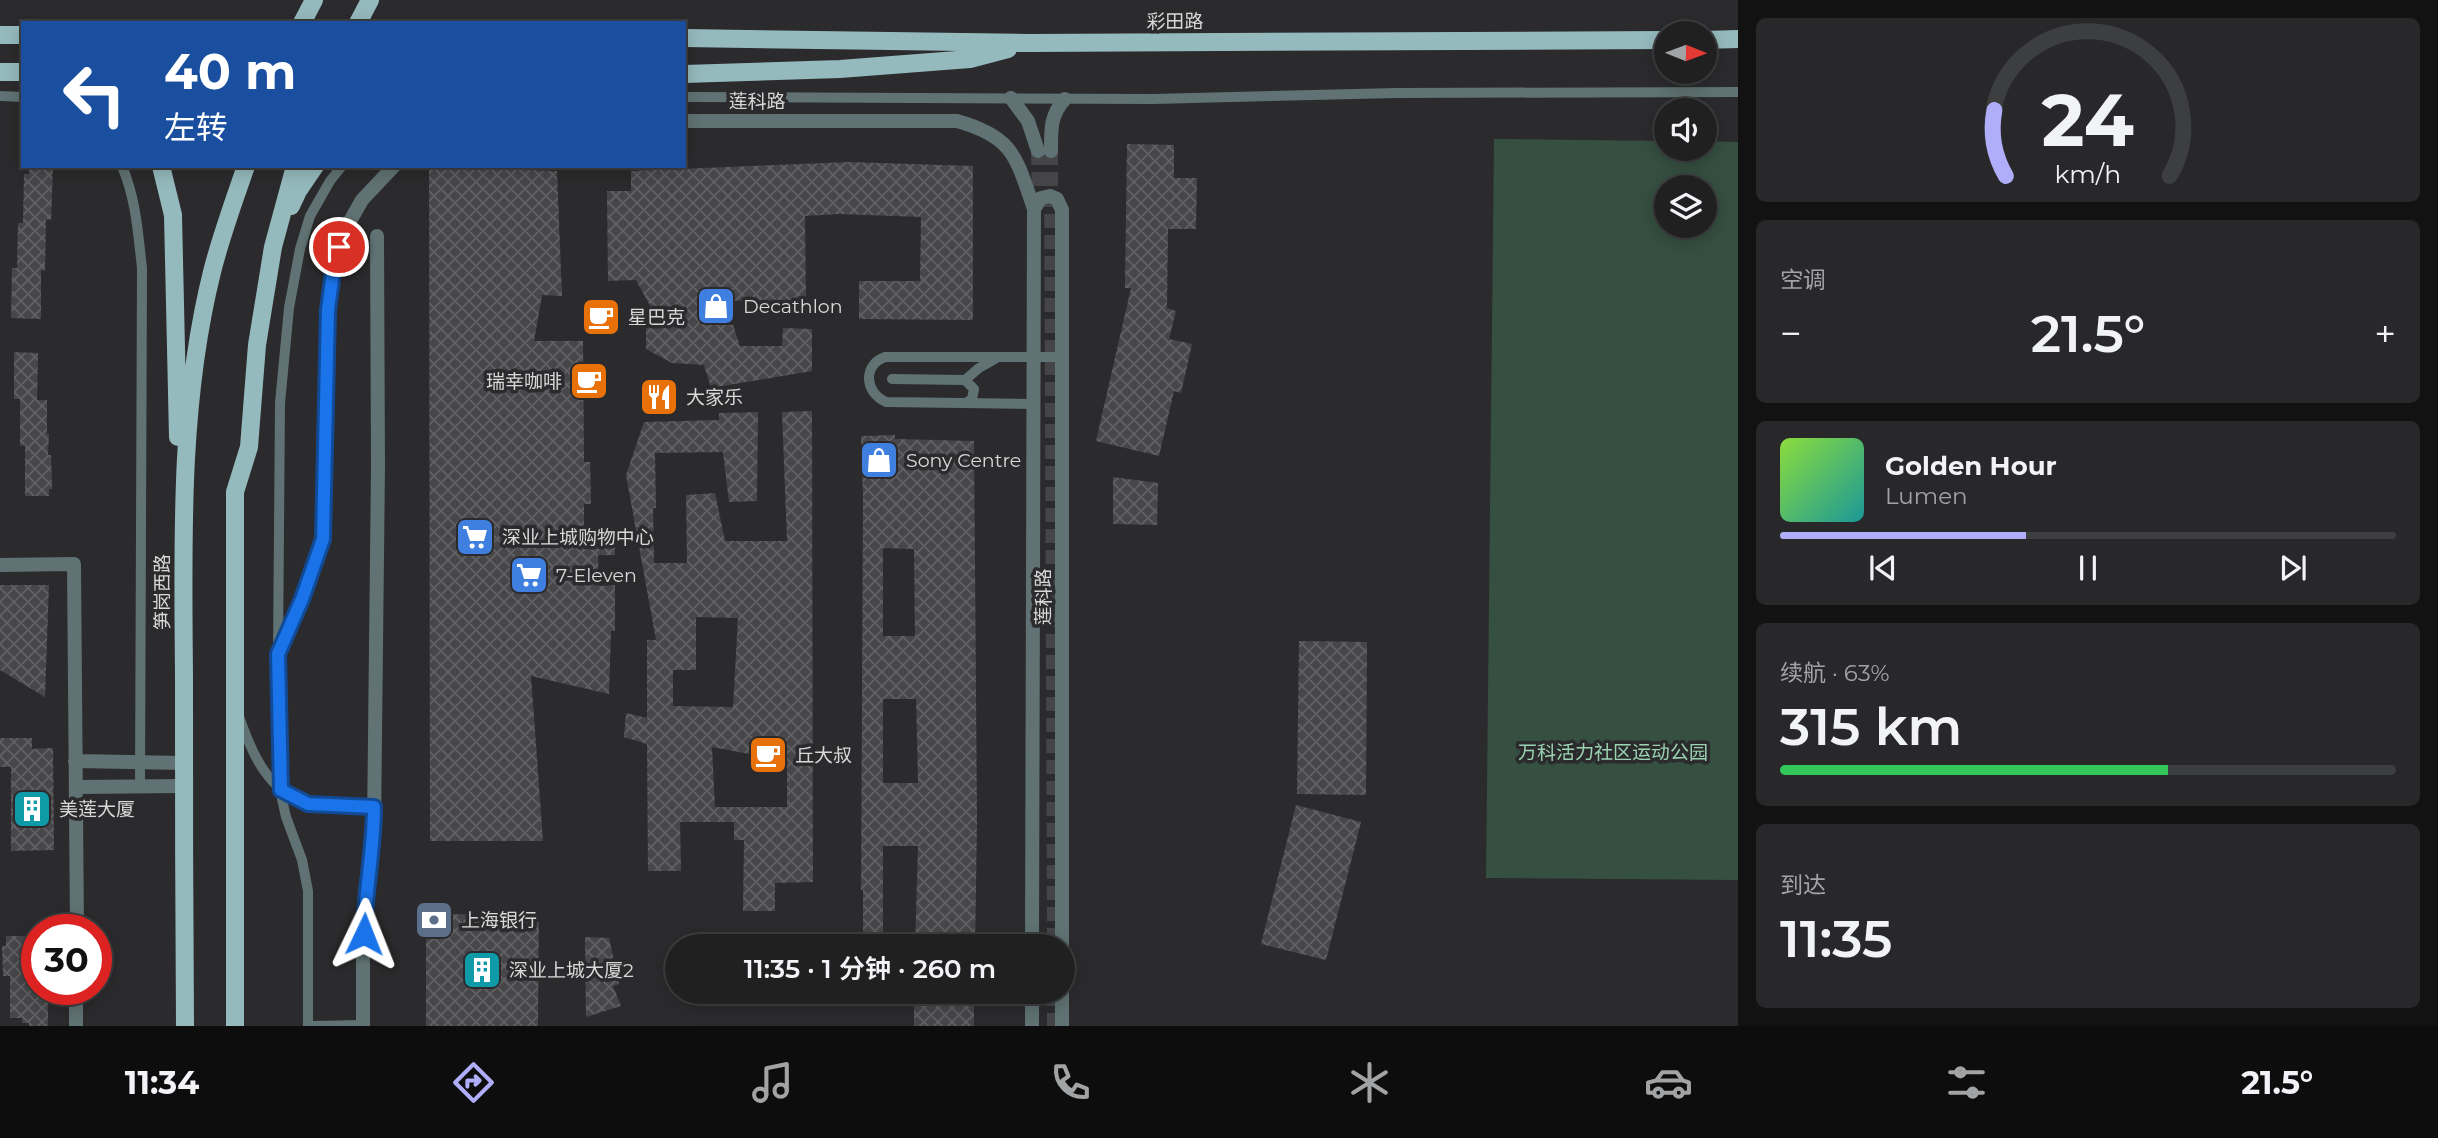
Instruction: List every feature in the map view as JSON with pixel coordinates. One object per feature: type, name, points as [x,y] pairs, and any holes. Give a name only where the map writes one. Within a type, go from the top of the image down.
[{"type":"main road","points":[[303,21],[314,0]]},
{"type":"main road","points":[[359,21],[370,0]]},
{"type":"main road","points":[[0,35],[21,35]]},
{"type":"main road","name":"彩田路","points":[[686,38],[1028,43],[1654,40]]},
{"type":"main road","points":[[1717,40],[1738,39]]},
{"type":"main road","points":[[686,74],[840,69],[970,59],[1028,43]]},
{"type":"main road","points":[[0,72],[21,72]]},
{"type":"main road","points":[[161,168],[173,215],[176,384],[183,525]]},
{"type":"main road","name":"笋岗西路","points":[[185,1026],[183,525],[188,424],[202,321],[224,228],[245,168]]},
{"type":"main road","points":[[235,1026],[235,492],[249,447],[257,345],[273,247],[294,168]]},
{"type":"main road","points":[[273,247],[298,191],[314,168]]},
{"type":"street","points":[[1010,98],[1028,121],[1044,151],[1055,110],[1065,99]]},
{"type":"street","name":"莲科路","points":[[686,121],[957,121],[985,130],[1006,146],[1017,164],[1034,209],[1032,934]]},
{"type":"street","points":[[278,654],[307,586],[323,539],[328,310],[334,264],[345,230],[362,200],[392,168]]},
{"type":"street","name":"莲科路","points":[[1034,209],[1041,198],[1050,196],[1057,199],[1062,210],[1062,1026]]},
{"type":"street","points":[[363,1026],[365,893],[374,827],[378,466],[377,236]]},
{"type":"street","points":[[0,565],[74,564],[76,914]]},
{"type":"street","points":[[75,761],[184,763]]},
{"type":"street","points":[[76,787],[184,786]]},
{"type":"street","points":[[1032,1004],[1032,1026]]},
{"type":"street","points":[[76,1005],[76,1026]]},
{"type":"lane","points":[[686,97],[1065,99],[1396,93],[1738,92]]},
{"type":"lane","points":[[0,96],[21,96]]},
{"type":"lane","points":[[123,168],[135,209],[142,268],[140,786]]},
{"type":"lane","points":[[340,168],[310,216],[300,249],[289,308],[280,403],[278,654],[281,790],[286,817],[302,860],[308,891],[310,1026],[363,1026]]},
{"type":"lane","points":[[1034,404],[886,402],[876,397],[870,387],[870,370],[877,360],[885,357],[1062,357]]},
{"type":"lane","points":[[892,379],[965,380],[998,357]]},
{"type":"lane","points":[[965,380],[974,389],[974,394],[967,403]]},
{"type":"lane","points":[[236,708],[249,747],[263,771],[281,790],[308,804],[374,807]]},
{"type":"green space","name":"万科活力社区运动公园","points":[[1494,139],[1654,141],[1654,161],[1717,161],[1717,141],[1738,142],[1738,880],[1486,878]]},
{"type":"building","points":[[1127,144],[1174,145],[1174,178],[1197,178],[1196,229],[1168,229],[1167,308],[1176,311],[1169,339],[1192,344],[1181,393],[1174,391],[1159,456],[1096,441],[1131,288],[1125,288]]},
{"type":"building","points":[[850,162],[973,166],[973,320],[859,319],[859,281],[920,281],[921,217],[839,214],[805,216],[806,300],[700,301],[700,324],[733,325],[740,346],[782,346],[783,328],[812,329],[812,371],[711,388],[704,365],[672,363],[646,349],[646,324],[660,324],[636,280],[608,281],[607,191],[631,191],[631,171]]},
{"type":"building","points":[[29,168],[53,168],[51,220],[46,219],[45,271],[41,270],[41,319],[11,318],[12,268],[17,268],[18,223],[23,223],[24,174],[29,174]]},
{"type":"building","name":"深业上城购物中心","points":[[429,168],[557,171],[562,296],[542,295],[534,341],[583,341],[584,462],[590,462],[591,504],[584,504],[584,534],[615,534],[615,555],[598,555],[599,586],[615,585],[615,631],[611,631],[609,694],[531,676],[543,841],[430,841]]},
{"type":"building","points":[[14,352],[38,353],[37,400],[47,400],[52,489],[49,489],[49,496],[25,496],[25,445],[20,446],[20,399],[14,399]]},
{"type":"building","points":[[812,411],[813,882],[775,883],[775,911],[743,911],[744,840],[734,840],[734,822],[680,822],[681,871],[648,871],[647,744],[624,737],[626,713],[647,718],[647,640],[656,640],[626,475],[644,422],[719,420],[719,413],[758,412],[757,501],[729,502],[723,452],[655,453],[654,563],[687,563],[686,495],[715,493],[725,541],[787,541],[782,412]],"holes":[[[696,617],[738,618],[733,707],[673,706],[673,670],[696,670]],[[712,747],[787,761],[787,807],[715,807]]]},
{"type":"building","points":[[895,435],[895,439],[974,441],[975,934],[915,934],[918,846],[883,846],[883,934],[863,934],[861,436]],"holes":[[[883,548],[914,549],[915,636],[883,636]],[[883,699],[916,699],[918,783],[883,783]]]},
{"type":"building","points":[[1113,477],[1158,483],[1157,525],[1113,524]]},
{"type":"building","points":[[0,585],[49,585],[45,697],[0,670]]},
{"type":"building","points":[[1299,641],[1367,642],[1366,795],[1297,794]]},
{"type":"building","name":"美莲大厦","points":[[0,738],[32,738],[32,749],[53,748],[54,850],[11,851],[11,767],[0,767]]},
{"type":"building","points":[[1296,805],[1361,822],[1326,960],[1261,944]]},
{"type":"building","name":"深业上城大厦2","points":[[426,914],[539,915],[538,1026],[426,1026]]},
{"type":"building","points":[[6,936],[21,936],[21,1005],[48,1005],[48,1026],[29,1026],[29,1023],[22,1023],[22,1018],[10,1018],[10,976],[3,976],[2,946],[6,946]]},
{"type":"building","points":[[585,937],[609,938],[619,984],[613,986],[621,1006],[586,1017]]},
{"type":"building","points":[[914,1004],[974,1004],[974,1026],[914,1026]]},
{"type":"tunnel","points":[[1038,151],[1039,209]]},
{"type":"tunnel","points":[[1051,151],[1054,934]]},
{"type":"tunnel","points":[[1054,1004],[1054,1026]]},
{"type":"place","name":"Decathlon","points":[[716,306]]},
{"type":"place","name":"星巴克","points":[[601,317]]},
{"type":"place","name":"瑞幸咖啡","points":[[589,381]]},
{"type":"place","name":"大家乐","points":[[659,397]]},
{"type":"place","name":"Sony Centre","points":[[879,460]]},
{"type":"place","name":"深业上城购物中心","points":[[475,537]]},
{"type":"place","name":"7-Eleven","points":[[529,575]]},
{"type":"place","name":"丘大叔","points":[[768,755]]},
{"type":"place","name":"美莲大厦","points":[[32,809]]},
{"type":"place","name":"上海银行","points":[[434,920]]},
{"type":"place","name":"深业上城大厦2","points":[[482,970]]},
{"type":"route","points":[[339,247],[328,310],[323,539],[302,599],[278,654],[281,790],[308,804],[374,807],[365,893],[364,934]]}]
